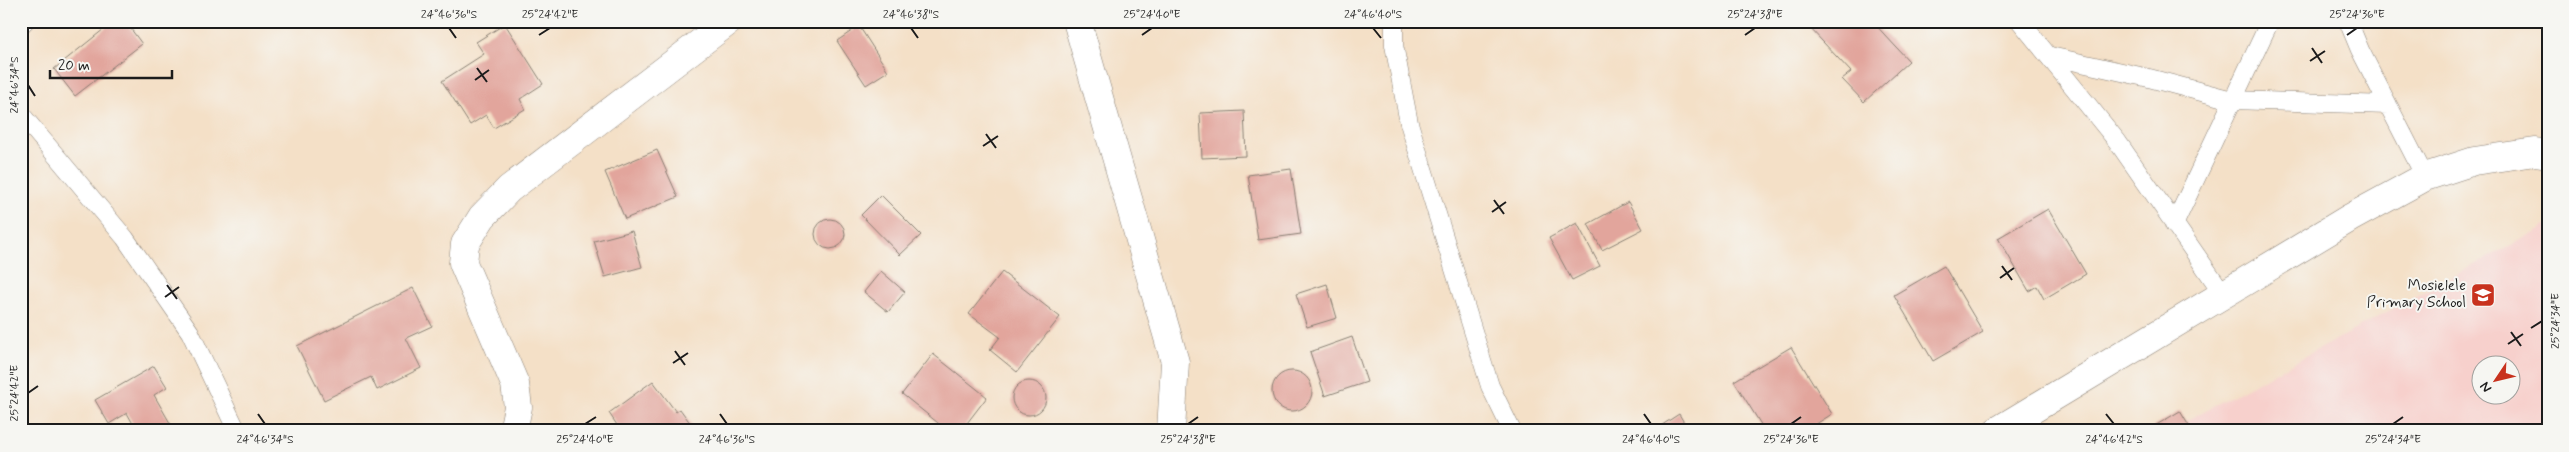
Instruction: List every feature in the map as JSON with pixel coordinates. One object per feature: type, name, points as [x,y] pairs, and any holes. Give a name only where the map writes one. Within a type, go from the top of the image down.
[{"type":"street","points":[[513,431],[518,407],[515,384],[463,263],[465,244],[482,217],[509,189],[729,21]]},
{"type":"street","points":[[1077,21],[1175,362],[1171,431]]},
{"type":"street","points":[[1997,431],[2350,218],[2425,178],[2474,161],[2535,152],[2548,154]]},
{"type":"lane","points":[[21,25],[25,21]]},
{"type":"lane","points":[[1394,21],[1394,45],[1409,123],[1490,386],[1512,431]]},
{"type":"lane","points":[[2020,21],[2117,141],[2224,295]]},
{"type":"lane","points":[[2174,224],[2270,21]]},
{"type":"lane","points":[[2348,21],[2360,50],[2425,178]]},
{"type":"lane","points":[[2050,56],[2148,78],[2232,100],[2388,106]]},
{"type":"lane","points":[[21,114],[125,238],[190,332],[237,431]]},
{"type":"shaded area","name":"Mosielele Primary School","points":[[2548,225],[2548,431],[2167,431]]},
{"type":"building","points":[[114,21],[125,21],[142,44],[75,96],[54,69]]},
{"type":"building","points":[[1816,21],[1872,21],[1909,61],[1864,102],[1842,79],[1851,72],[1809,27]]},
{"type":"building","points":[[505,24],[543,84],[520,99],[525,109],[494,128],[486,115],[470,125],[442,81],[484,54],[476,42]]},
{"type":"building","points":[[859,26],[888,71],[866,85],[837,41]]},
{"type":"building","points":[[1244,111],[1246,156],[1202,158],[1200,113]]},
{"type":"building","points":[[657,150],[678,197],[625,219],[605,172]]},
{"type":"building","points":[[1291,169],[1301,234],[1258,240],[1248,175]]},
{"type":"building","points":[[881,195],[921,235],[900,255],[861,215]]},
{"type":"building","points":[[1628,202],[1643,229],[1602,250],[1588,224]]},
{"type":"building","points":[[2048,209],[2086,274],[2044,299],[2037,286],[2029,291],[1998,238]]},
{"type":"building","points":[[830,219],[841,223],[845,234],[841,245],[830,249],[819,245],[815,234],[819,223]]},
{"type":"building","points":[[1577,223],[1600,266],[1572,280],[1549,238]]},
{"type":"building","points":[[632,231],[642,267],[605,277],[594,241]]},
{"type":"building","points":[[1944,266],[1983,332],[1933,361],[1894,295]]},
{"type":"building","points":[[881,271],[905,292],[888,312],[864,292]]},
{"type":"building","points":[[1002,272],[1060,317],[1017,372],[990,350],[1000,337],[969,314]]},
{"type":"building","points":[[1327,284],[1337,318],[1307,327],[1296,294]]},
{"type":"building","points":[[413,288],[432,326],[406,338],[421,368],[377,390],[371,377],[324,400],[297,346]]},
{"type":"building","points":[[1352,337],[1367,382],[1325,396],[1310,352]]},
{"type":"building","points":[[1791,347],[1832,414],[1805,431],[1765,431],[1734,381]]},
{"type":"building","points":[[933,354],[987,397],[961,431],[948,431],[902,394]]},
{"type":"building","points":[[154,366],[167,387],[154,395],[174,430],[137,431],[127,413],[109,424],[95,400]]},
{"type":"building","points":[[1292,371],[1306,377],[1312,391],[1306,405],[1292,411],[1278,405],[1272,391],[1278,377]]},
{"type":"building","points":[[653,381],[676,412],[680,409],[696,431],[621,431],[609,413]]},
{"type":"building","points":[[1029,381],[1036,382],[1041,386],[1045,391],[1045,405],[1041,410],[1036,414],[1029,415],[1022,414],[1017,410],[1013,405],[1012,398],[1013,391],[1017,386],[1022,382]]},
{"type":"building","points":[[2180,411],[2192,431],[2155,431],[2153,427]]},
{"type":"building","points":[[1679,414],[1689,431],[1653,431]]},
{"type":"place","name":"Mosielele Primary School","points":[[2483,295]]}]
